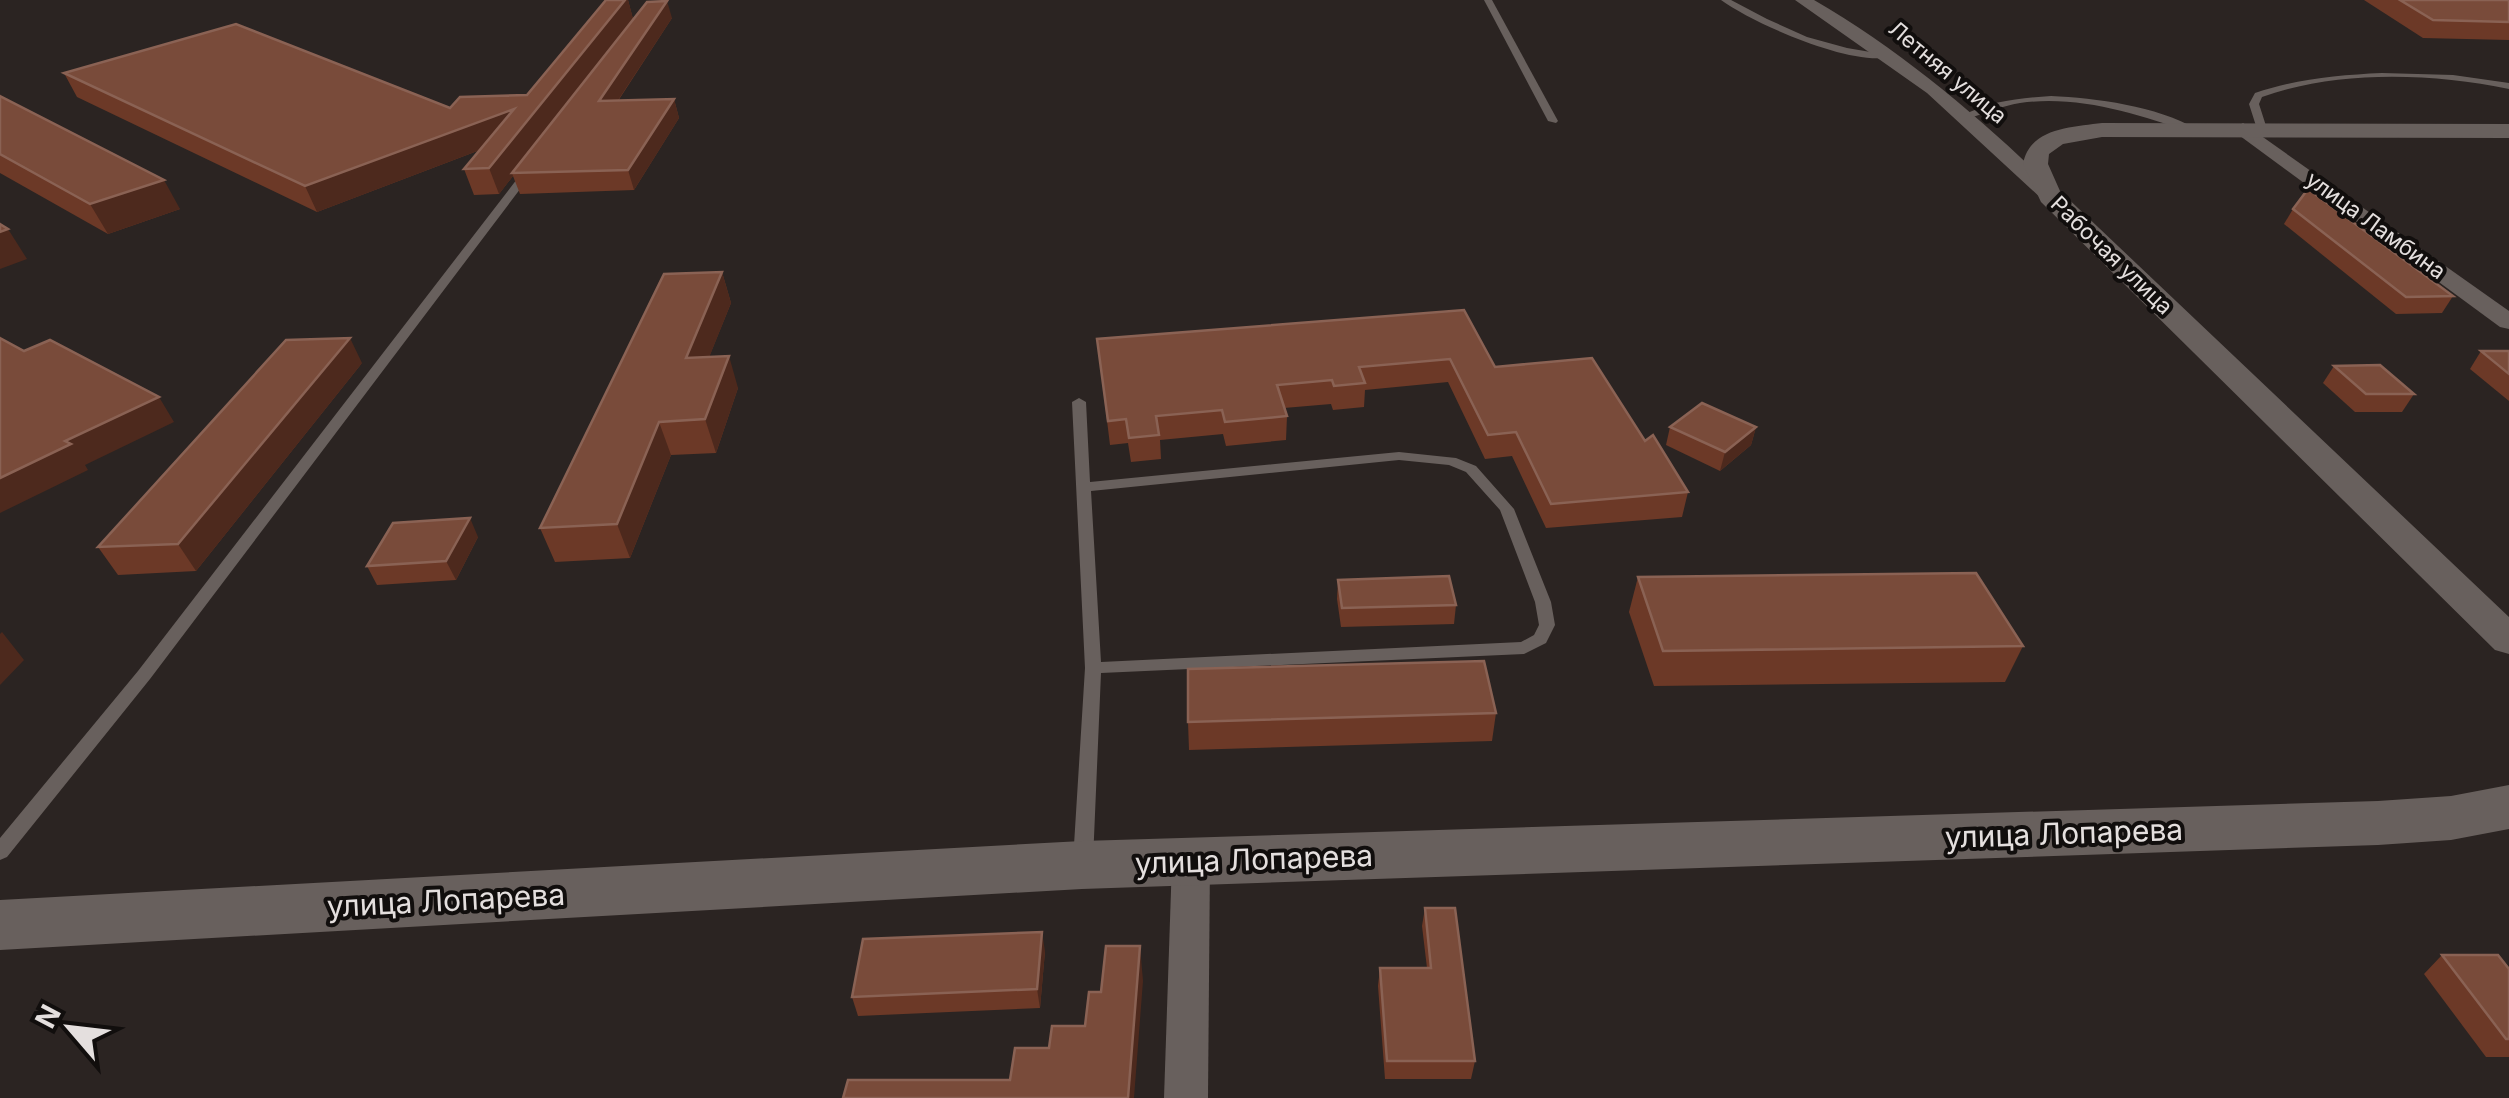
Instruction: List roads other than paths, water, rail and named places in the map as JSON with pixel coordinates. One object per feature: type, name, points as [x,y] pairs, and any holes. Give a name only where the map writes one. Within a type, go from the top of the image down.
[{"type":"main road","name":"улица Лопарева","points":[[0,925],[1082,865],[2378,823],[2451,818],[2509,807]]},
{"type":"street","name":"Летняя улица","points":[[1803,0],[1894,56],[1967,116],[2050,196]]},
{"type":"street","name":"улица Ламбина","points":[[2252,128],[2509,322]]},
{"type":"street","name":"Рабочая улица","points":[[2509,130],[2102,130],[2043,144],[2036,151],[2033,168],[2050,196],[2509,640]]},
{"type":"street","points":[[1186,1098],[1191,862]]},
{"type":"lane","points":[[1488,0],[1553,121]]},
{"type":"lane","points":[[1726,0],[1754,17],[1828,47],[1847,53],[1894,56]]},
{"type":"lane","points":[[2252,128],[2258,96],[2310,79],[2456,78],[2509,86]]},
{"type":"lane","points":[[1967,116],[2018,100],[2064,99],[2134,108],[2192,128]]},
{"type":"lane","points":[[0,852],[144,675],[540,155]]},
{"type":"lane","points":[[1079,402],[1093,668],[1082,865]]},
{"type":"lane","points":[[1083,487],[1400,456],[1451,461],[1472,468],[1507,509],[1543,602],[1548,626],[1540,639],[1524,648],[1093,668]]}]
